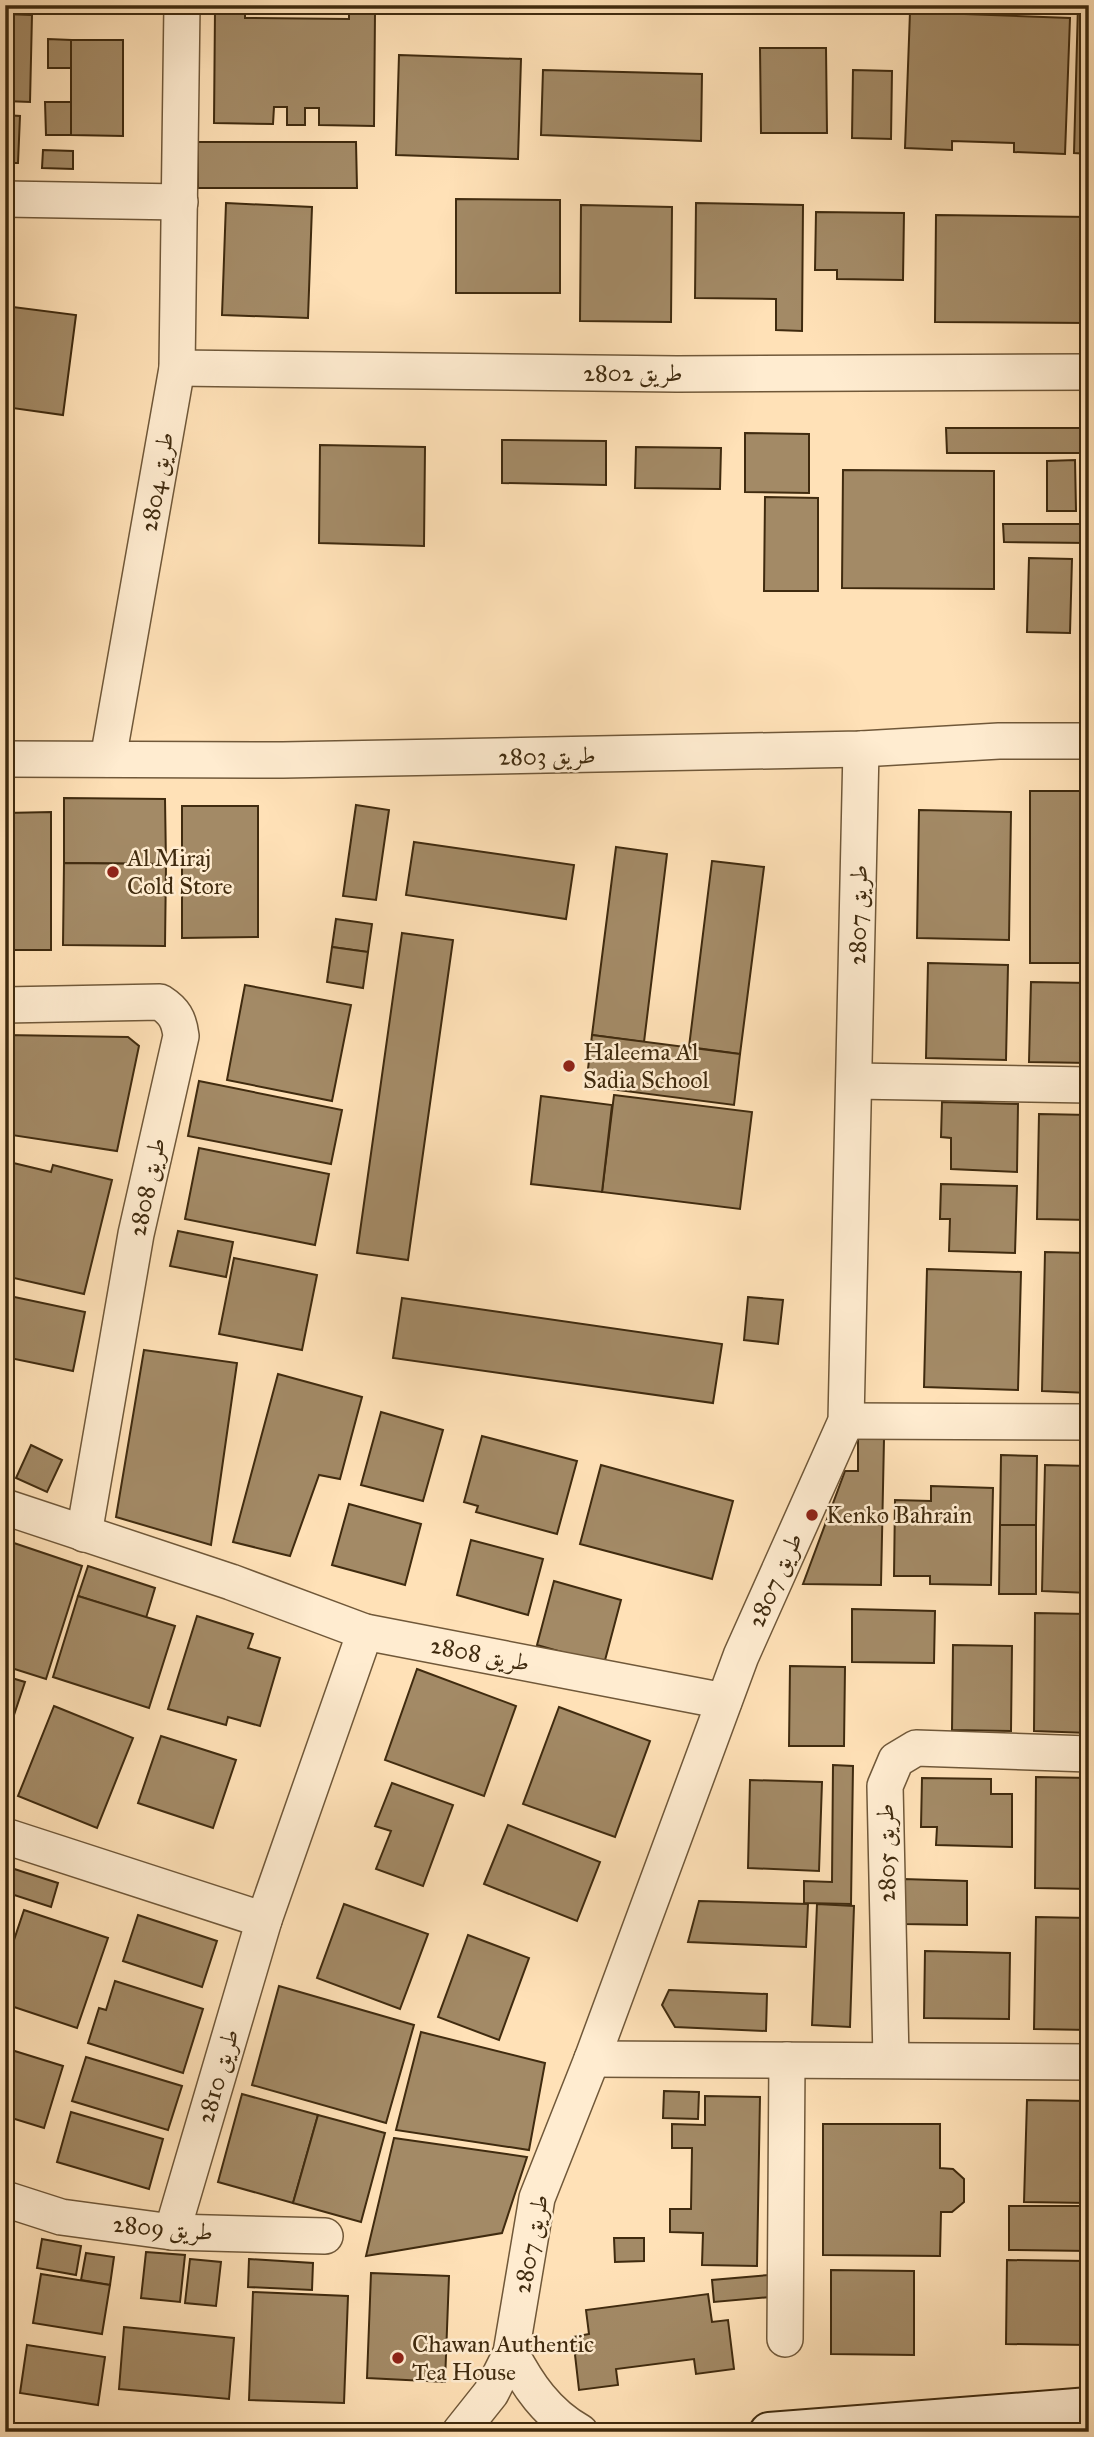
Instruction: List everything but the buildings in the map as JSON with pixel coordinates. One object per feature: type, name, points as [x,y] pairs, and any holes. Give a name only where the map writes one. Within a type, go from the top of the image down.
[{"type":"main road","points":[[769,2432],[1089,2407]]},
{"type":"street","name":"طريق 2804","points":[[108,759],[177,368],[182,5]]},
{"type":"street","points":[[5,199],[180,202]]},
{"type":"street","name":"طريق 2802","points":[[177,368],[663,373],[1089,372]]},
{"type":"street","name":"طريق 2803","points":[[5,759],[310,760],[861,749],[999,741],[1089,741]]},
{"type":"street","name":"طريق 2807","points":[[460,2432],[491,2393],[510,2353],[537,2198],[592,2059],[724,1701],[846,1421],[861,749]]},
{"type":"street","name":"طريق 2808","points":[[5,1005],[160,1002],[172,1009],[179,1022],[181,1036],[132,1259],[84,1534]]},
{"type":"street","points":[[854,1081],[1089,1085]]},
{"type":"street","points":[[846,1421],[1089,1422]]},
{"type":"street","name":"طريق 2808","points":[[5,1507],[231,1582],[365,1632],[724,1701]]},
{"type":"street","name":"طريق 2810","points":[[172,2232],[264,1920],[365,1632]]},
{"type":"street","name":"طريق 2805","points":[[891,2060],[885,1786],[896,1760],[916,1748],[1089,1754]]},
{"type":"street","points":[[5,1836],[264,1920]]},
{"type":"street","points":[[592,2059],[1089,2062]]},
{"type":"street","points":[[785,2339],[787,2060]]},
{"type":"street","name":"طريق 2809","points":[[5,2199],[61,2217],[172,2232],[325,2236]]},
{"type":"street","points":[[510,2353],[527,2383],[549,2409],[580,2432]]},
{"type":"place","name":"Al Miraj Cold Store","points":[[113,872]]},
{"type":"place","name":"Haleema Al Sadia School","points":[[569,1066]]},
{"type":"place","name":"Kenko Bahrain","points":[[812,1515]]},
{"type":"place","name":"Chawan Authentic Tea House","points":[[398,2358]]}]
